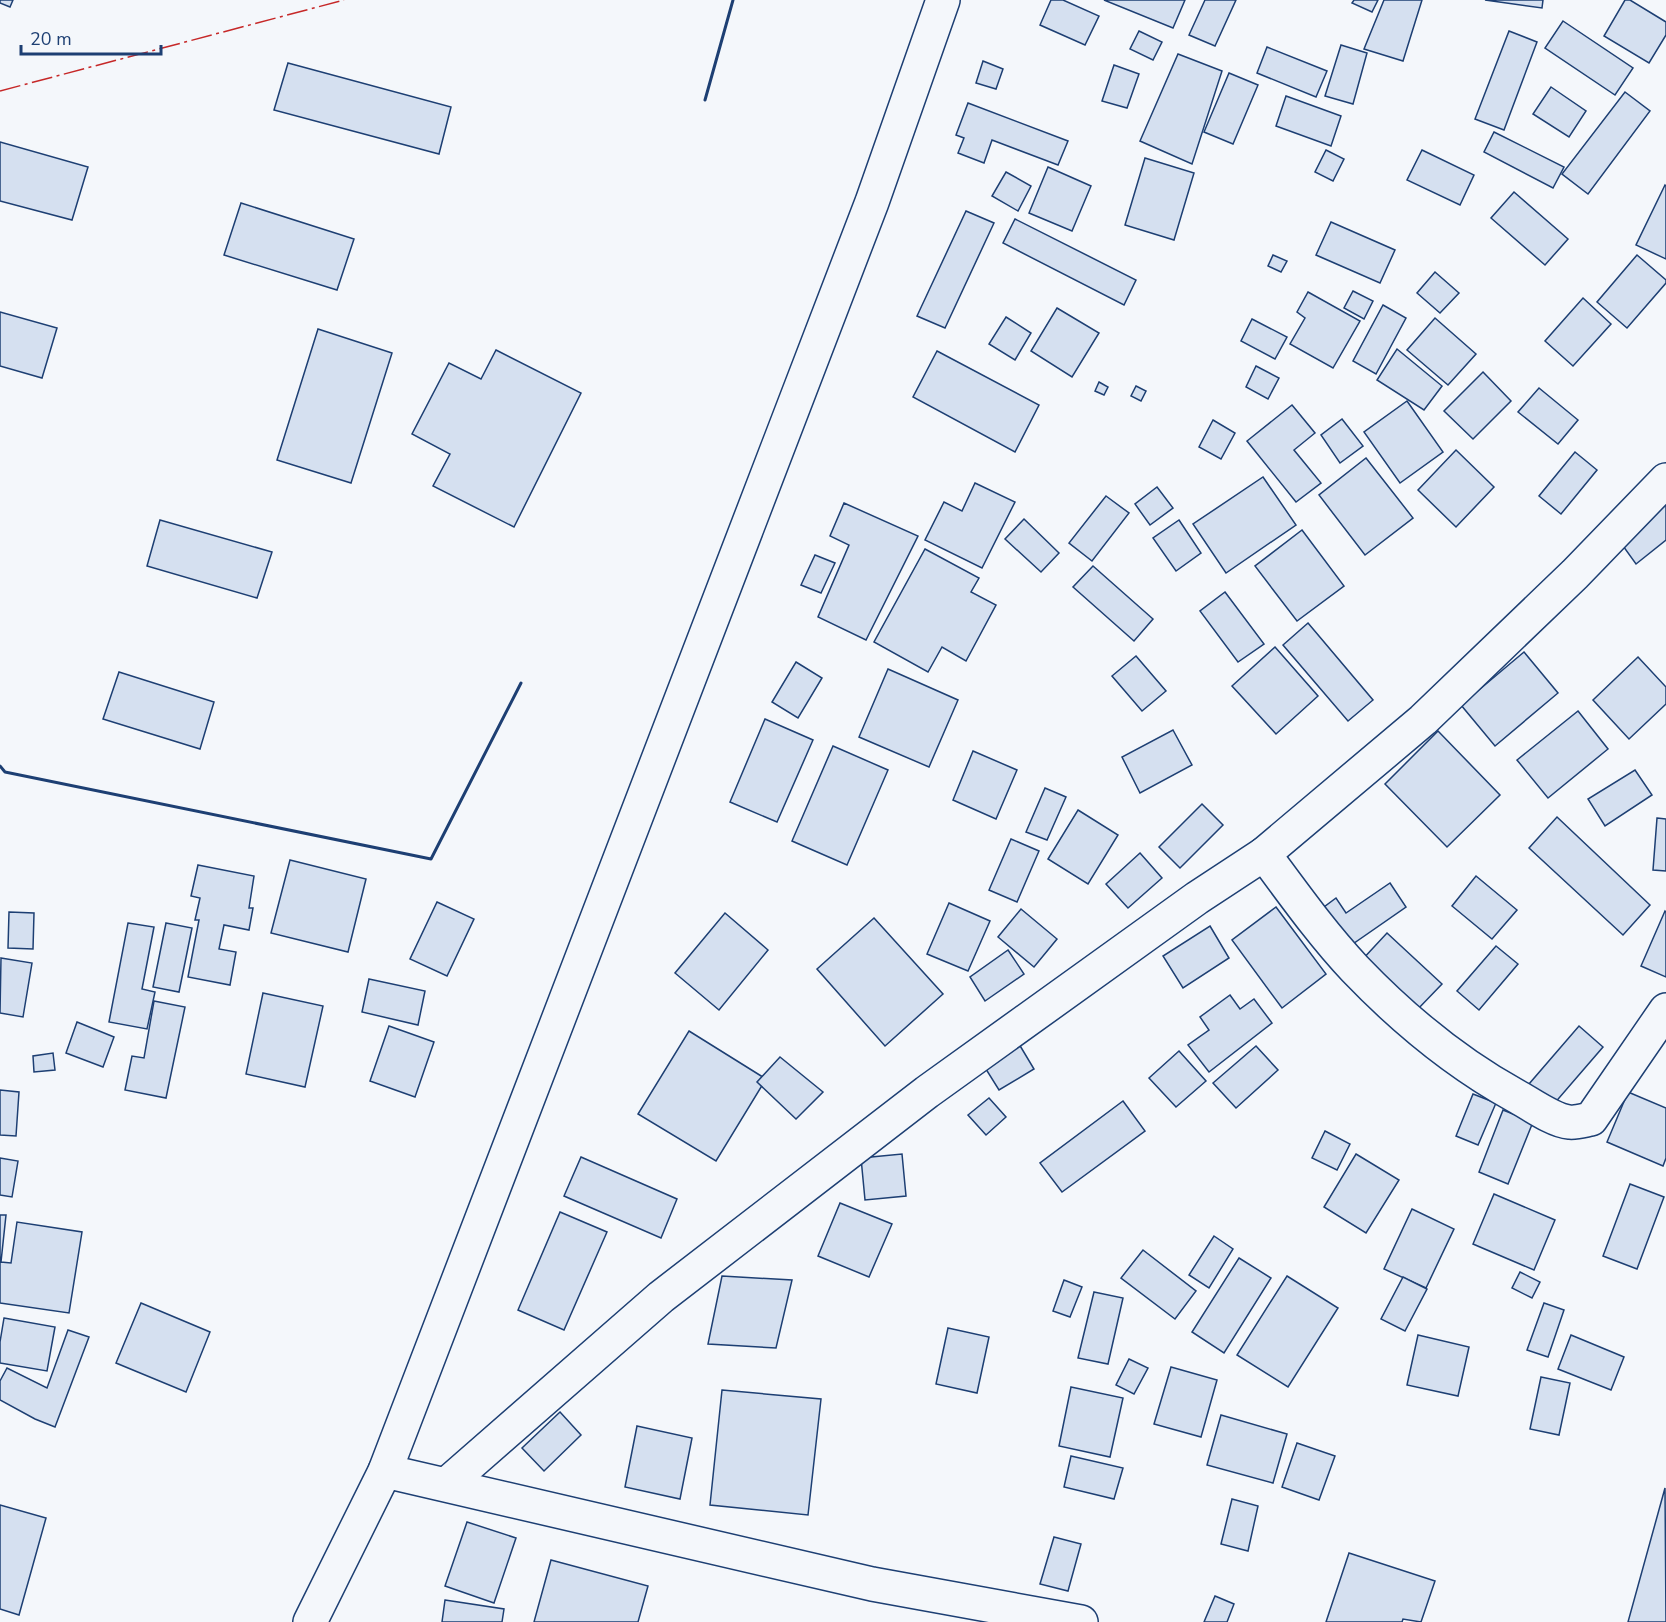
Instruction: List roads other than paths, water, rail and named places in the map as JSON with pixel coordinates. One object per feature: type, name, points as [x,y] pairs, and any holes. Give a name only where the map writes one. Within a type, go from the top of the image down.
[{"type":"street","points":[[309,1619],[385,1471],[868,213],[943,0]]},
{"type":"street","points":[[447,1484],[688,1276],[927,1092],[1197,898],[1264,854],[1423,720],[1575,574],[1666,480]]},
{"type":"street","points":[[1264,854],[1353,967],[1403,1017],[1501,1088],[1548,1114],[1568,1122],[1592,1119],[1666,1010]]},
{"type":"street","points":[[385,1471],[872,1584],[1081,1622]]}]
